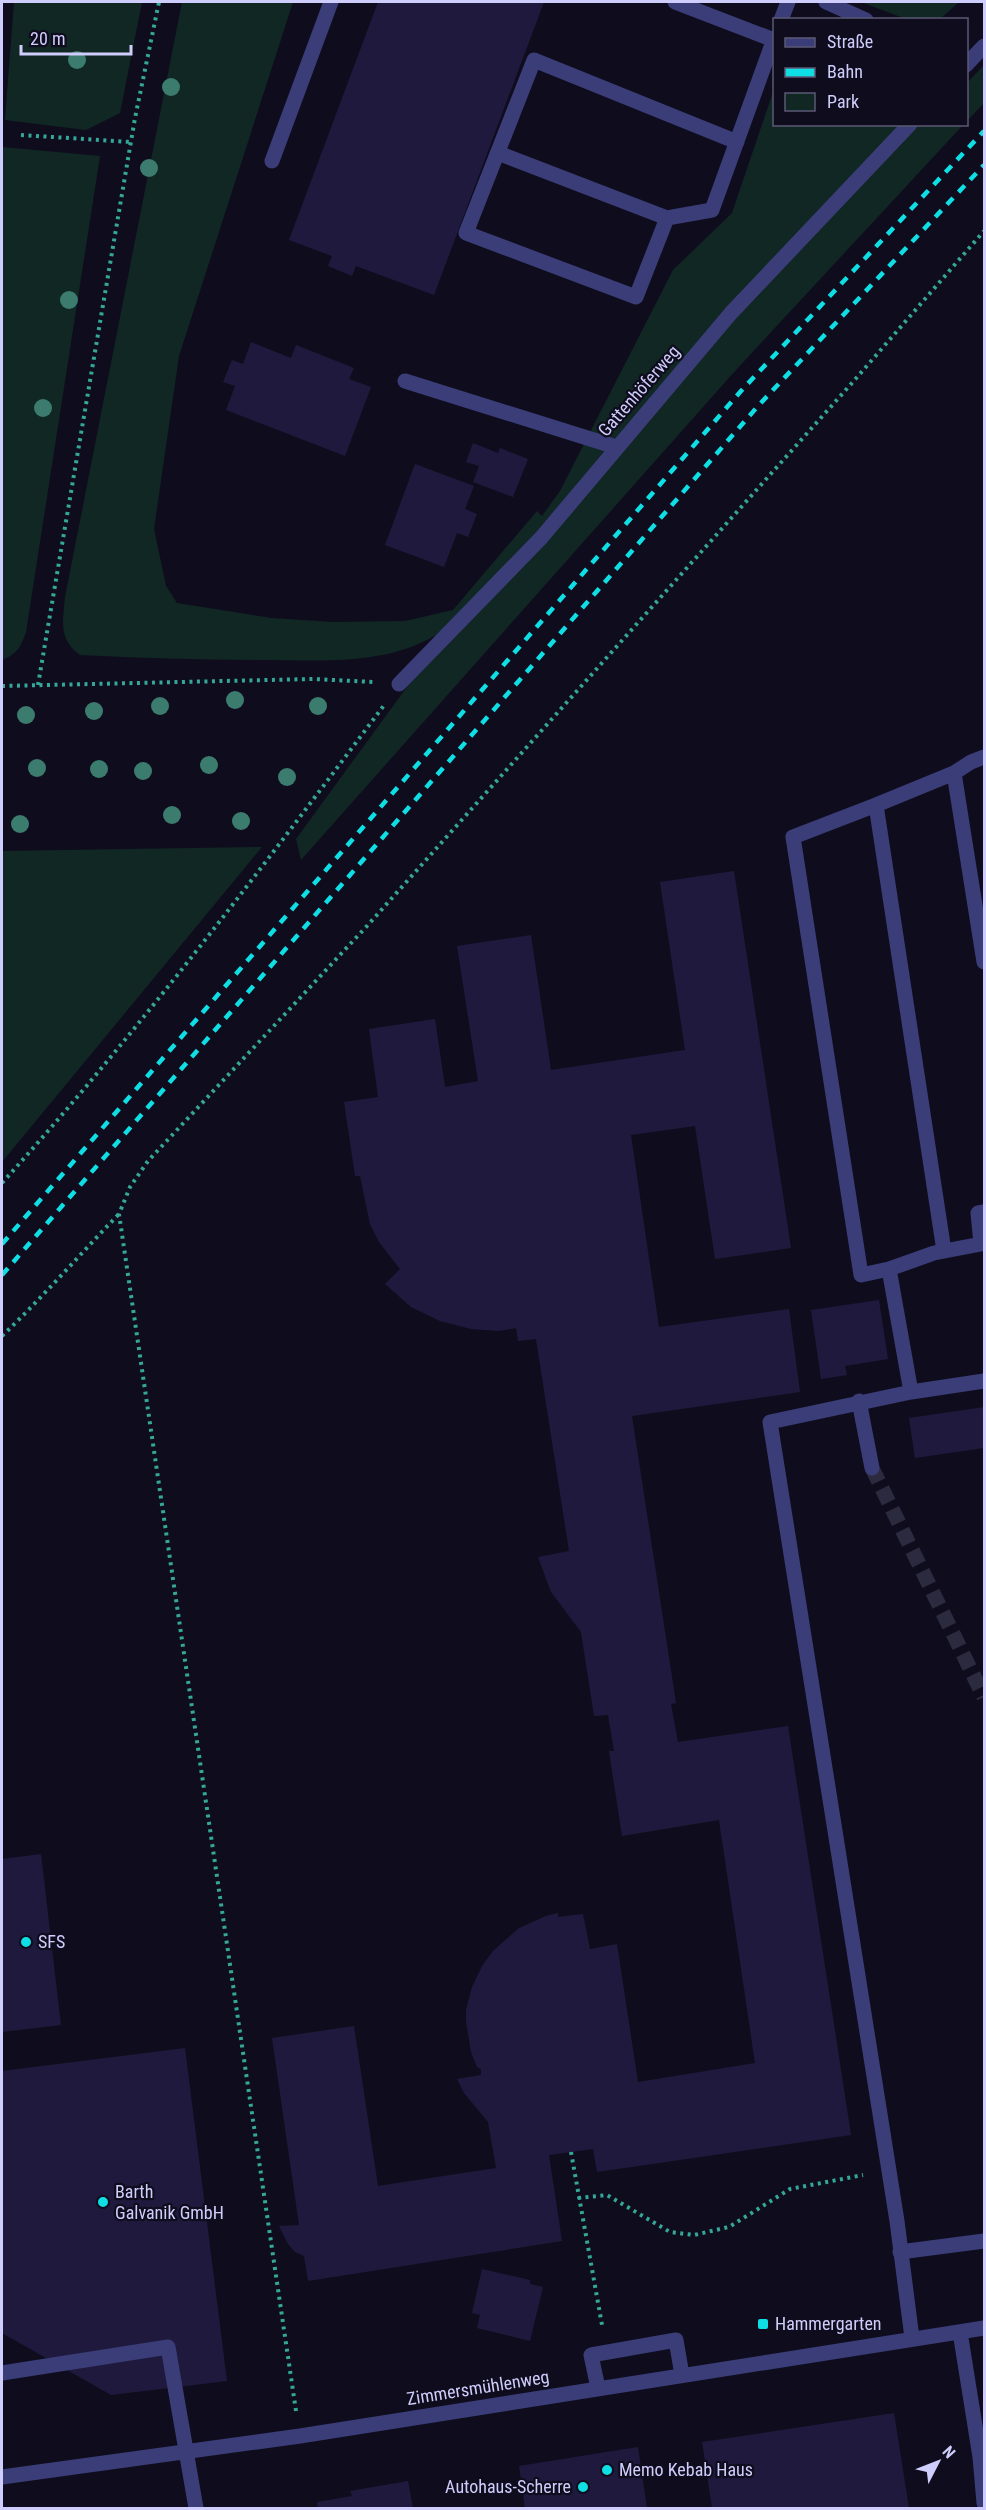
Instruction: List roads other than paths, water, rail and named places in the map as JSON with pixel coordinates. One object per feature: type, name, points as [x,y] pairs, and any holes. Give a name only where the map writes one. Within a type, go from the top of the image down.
[{"type":"street","points":[[272,161],[331,2]]},
{"type":"street","points":[[675,2],[773,40]]},
{"type":"street","points":[[783,18],[788,2]]},
{"type":"street","points":[[826,2],[862,18]]},
{"type":"street","points":[[498,153],[667,218],[712,210],[773,43]]},
{"type":"street","points":[[968,63],[984,46]]},
{"type":"street","points":[[667,218],[636,297],[466,233],[534,60],[737,142]]},
{"type":"street","name":"Gattenhöferweg","points":[[399,684],[541,538],[731,313],[908,126]]},
{"type":"street","points":[[405,381],[616,447]]},
{"type":"street","points":[[984,757],[954,773],[793,837],[861,1275],[889,1269],[944,1251],[981,1244],[978,1213],[984,1212]]},
{"type":"street","points":[[954,773],[984,962]]},
{"type":"street","points":[[876,805],[944,1251]]},
{"type":"street","points":[[889,1269],[911,1392]]},
{"type":"street","points":[[912,2338],[888,2171],[770,1422],[859,1401],[984,1381]]},
{"type":"street","points":[[859,1401],[872,1468]]},
{"type":"street","points":[[900,2252],[984,2241]]},
{"type":"street","name":"Zimmersmühlenweg","points":[[2,2477],[300,2436],[984,2328]]},
{"type":"street","points":[[960,2332],[980,2457],[984,2503]]},
{"type":"street","points":[[598,2388],[591,2355],[676,2340],[682,2375]]},
{"type":"street","points":[[2,2373],[168,2347],[196,2508]]},
{"type":"tunnel","points":[[872,1468],[984,1697]]},
{"type":"railway","points":[[2,1244],[741,391],[984,131]]},
{"type":"railway","points":[[2,1275],[758,406],[984,165]]},
{"type":"place","name":"SFS","points":[[26,1942]]},
{"type":"place","name":"Barth Galvanik GmbH","points":[[103,2202]]},
{"type":"place","name":"Hammergarten","points":[[763,2324]]},
{"type":"place","name":"Memo Kebab Haus","points":[[607,2470]]},
{"type":"place","name":"Autohaus-Scherre","points":[[583,2487]]}]
